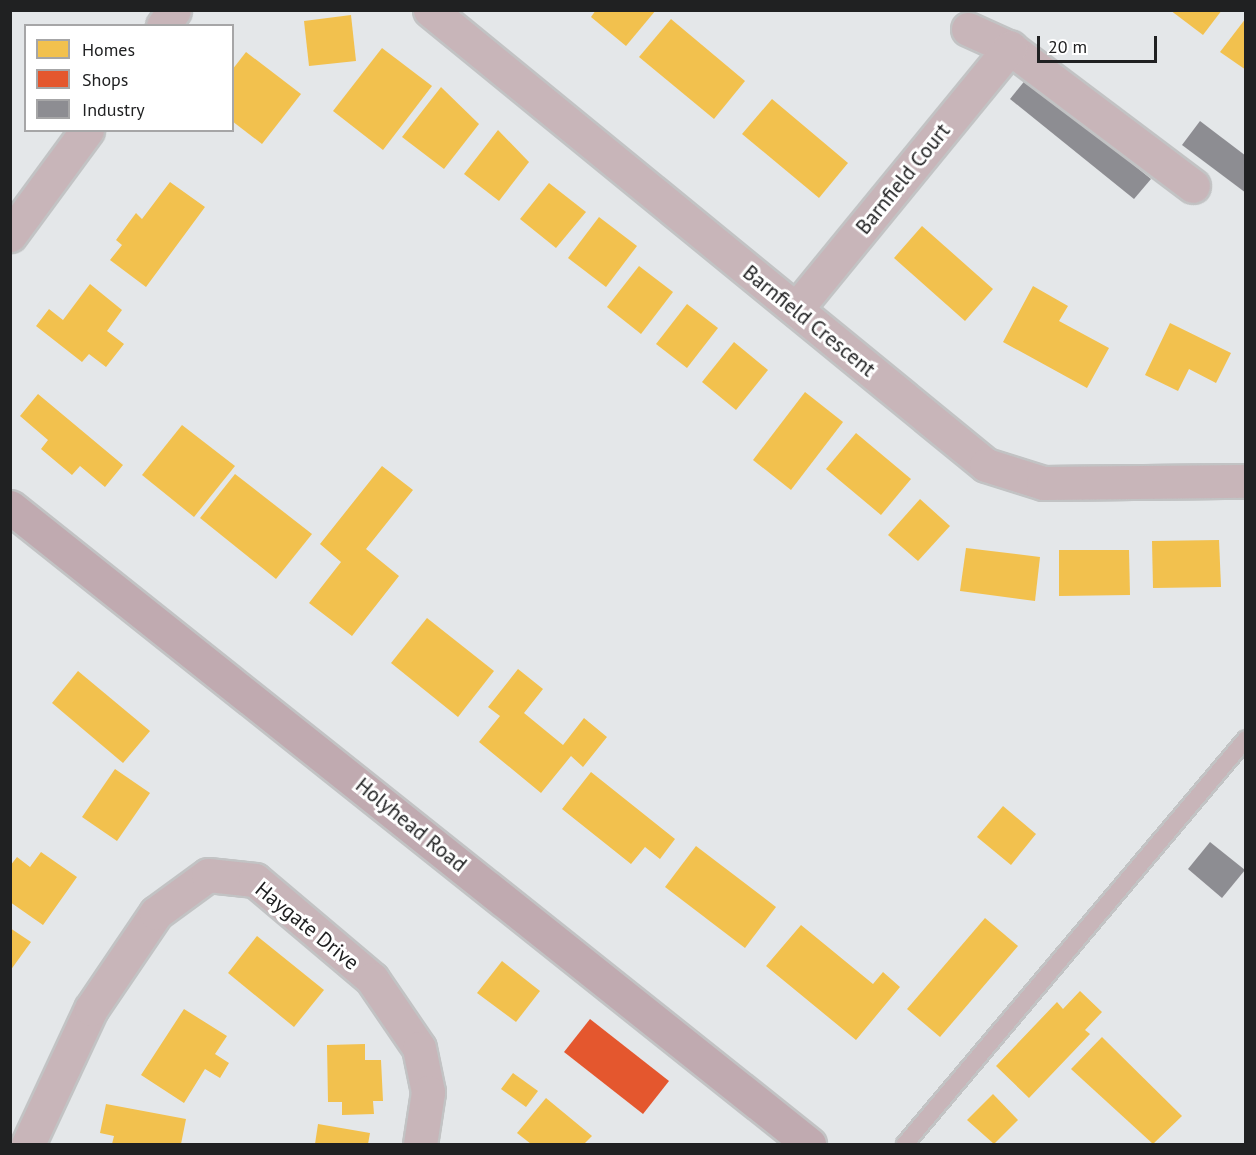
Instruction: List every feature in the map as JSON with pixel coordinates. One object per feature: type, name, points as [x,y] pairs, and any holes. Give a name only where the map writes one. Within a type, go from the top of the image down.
[{"type":"main road","name":"Holyhead Road","points":[[10,507],[809,1144]]},
{"type":"street","points":[[164,24],[174,10]]},
{"type":"street","name":"Barnfield Crescent","points":[[430,10],[986,465],[1044,483],[1245,481]]},
{"type":"street","points":[[968,28],[1010,48],[1193,186]]},
{"type":"street","name":"Barnfield Court","points":[[796,309],[1010,48]]},
{"type":"street","points":[[10,236],[86,132]]},
{"type":"street","name":"Haygate Drive","points":[[28,1144],[91,1009],[156,913],[208,875],[255,880],[372,979],[419,1048],[428,1092],[420,1144]]},
{"type":"lane","points":[[905,1144],[1245,739]]},
{"type":"building: Homes","points":[[596,10],[656,10],[626,46],[591,17]]},
{"type":"building: Homes","points":[[1170,10],[1222,10],[1203,35]]},
{"type":"building: Homes","points":[[351,15],[356,61],[309,66],[304,21]]},
{"type":"building: Homes","points":[[1246,18],[1246,70],[1220,52]]},
{"type":"building: Homes","points":[[671,19],[745,81],[714,119],[639,57]]},
{"type":"building: Homes","points":[[382,48],[432,86],[383,150],[333,111]]},
{"type":"building: Homes","points":[[246,52],[301,94],[262,144],[234,123],[234,67]]},
{"type":"building: Homes","points":[[441,87],[479,124],[444,169],[402,137]]},
{"type":"building: Homes","points":[[772,99],[848,163],[819,198],[742,134]]},
{"type":"building: Homes","points":[[498,130],[529,162],[499,201],[464,174]]},
{"type":"building: Homes","points":[[170,182],[205,207],[146,287],[110,260],[122,245],[116,240],[136,213],[142,219]]},
{"type":"building: Homes","points":[[549,183],[586,212],[556,248],[520,219]]},
{"type":"building: Homes","points":[[599,217],[637,246],[606,287],[568,258]]},
{"type":"building: Homes","points":[[922,226],[993,289],[965,321],[894,258]]},
{"type":"building: Homes","points":[[639,266],[673,292],[641,334],[607,307]]},
{"type":"building: Homes","points":[[90,284],[122,310],[107,331],[124,344],[106,367],[89,354],[82,362],[36,326],[49,309],[63,320]]},
{"type":"building: Homes","points":[[1033,286],[1068,306],[1059,321],[1109,348],[1087,388],[1003,342]]},
{"type":"building: Homes","points":[[687,304],[718,328],[687,368],[656,344]]},
{"type":"building: Homes","points":[[1170,323],[1231,353],[1216,383],[1189,369],[1178,391],[1145,375]]},
{"type":"building: Homes","points":[[734,342],[768,370],[736,410],[702,382]]},
{"type":"building: Homes","points":[[805,392],[843,422],[791,490],[753,460]]},
{"type":"building: Homes","points":[[38,394],[123,465],[105,487],[80,466],[72,475],[41,449],[48,440],[20,416]]},
{"type":"building: Homes","points":[[182,425],[235,466],[194,517],[142,475]]},
{"type":"building: Homes","points":[[856,433],[911,479],[881,515],[826,469]]},
{"type":"building: Homes","points":[[382,466],[413,490],[366,549],[399,576],[352,636],[309,603],[341,562],[320,544]]},
{"type":"building: Homes","points":[[235,474],[312,534],[276,579],[200,518]]},
{"type":"building: Homes","points":[[920,499],[950,526],[918,561],[888,535]]},
{"type":"building: Homes","points":[[1219,540],[1221,587],[1153,588],[1152,541]]},
{"type":"building: Homes","points":[[966,548],[1040,557],[1035,601],[960,591]]},
{"type":"building: Homes","points":[[1059,550],[1129,550],[1130,595],[1059,596]]},
{"type":"building: Homes","points":[[427,618],[494,671],[458,717],[391,663]]},
{"type":"building: Homes","points":[[518,669],[543,689],[524,713],[563,745],[584,718],[607,737],[583,767],[571,756],[541,793],[479,742],[500,716],[488,707]]},
{"type":"building: Homes","points":[[78,671],[150,731],[123,763],[52,703]]},
{"type":"building: Homes","points":[[115,769],[150,793],[117,841],[82,817]]},
{"type":"building: Homes","points":[[591,772],[675,839],[660,859],[645,847],[631,864],[562,809]]},
{"type":"building: Homes","points":[[1003,806],[1036,834],[1011,865],[977,837]]},
{"type":"building: Homes","points":[[696,846],[776,907],[745,948],[665,887]]},
{"type":"building: Homes","points":[[41,852],[77,877],[43,925],[10,902],[10,866],[17,857],[30,867]]},
{"type":"building: Homes","points":[[985,918],[1018,946],[940,1037],[907,1009]]},
{"type":"building: Homes","points":[[801,925],[873,984],[883,972],[900,987],[856,1040],[766,966]]},
{"type":"building: Homes","points":[[10,928],[31,942],[10,971]]},
{"type":"building: Homes","points":[[257,936],[324,990],[294,1027],[228,973]]},
{"type":"building: Homes","points":[[502,961],[540,991],[516,1022],[477,993]]},
{"type":"building: Homes","points":[[1080,991],[1102,1012],[1085,1030],[1090,1034],[1029,1098],[996,1066],[1057,1002],[1063,1009]]},
{"type":"building: Homes","points":[[184,1009],[227,1036],[215,1054],[229,1063],[220,1078],[205,1069],[184,1103],[141,1075]]},
{"type":"building: Homes","points":[[1102,1037],[1182,1116],[1153,1144],[1071,1069]]},
{"type":"building: Homes","points":[[365,1044],[365,1060],[381,1060],[383,1101],[373,1101],[374,1114],[342,1115],[342,1102],[328,1102],[327,1045]]},
{"type":"building: Homes","points":[[513,1073],[538,1091],[526,1107],[501,1089]]},
{"type":"building: Homes","points":[[993,1094],[1018,1120],[994,1144],[967,1120]]},
{"type":"building: Homes","points":[[546,1098],[592,1136],[584,1144],[531,1144],[517,1133]]},
{"type":"building: Homes","points":[[106,1104],[186,1119],[181,1144],[112,1144],[114,1136],[100,1133]]},
{"type":"building: Homes","points":[[318,1124],[370,1133],[368,1144],[315,1144]]},
{"type":"building: Shops","points":[[590,1019],[669,1081],[643,1114],[564,1052]]},
{"type":"building: Industry","points":[[1027,78],[1151,179],[1134,199],[1010,99]]},
{"type":"building: Industry","points":[[1200,121],[1246,156],[1246,193],[1182,145]]},
{"type":"building: Industry","points":[[1210,842],[1245,870],[1222,898],[1188,869]]}]
